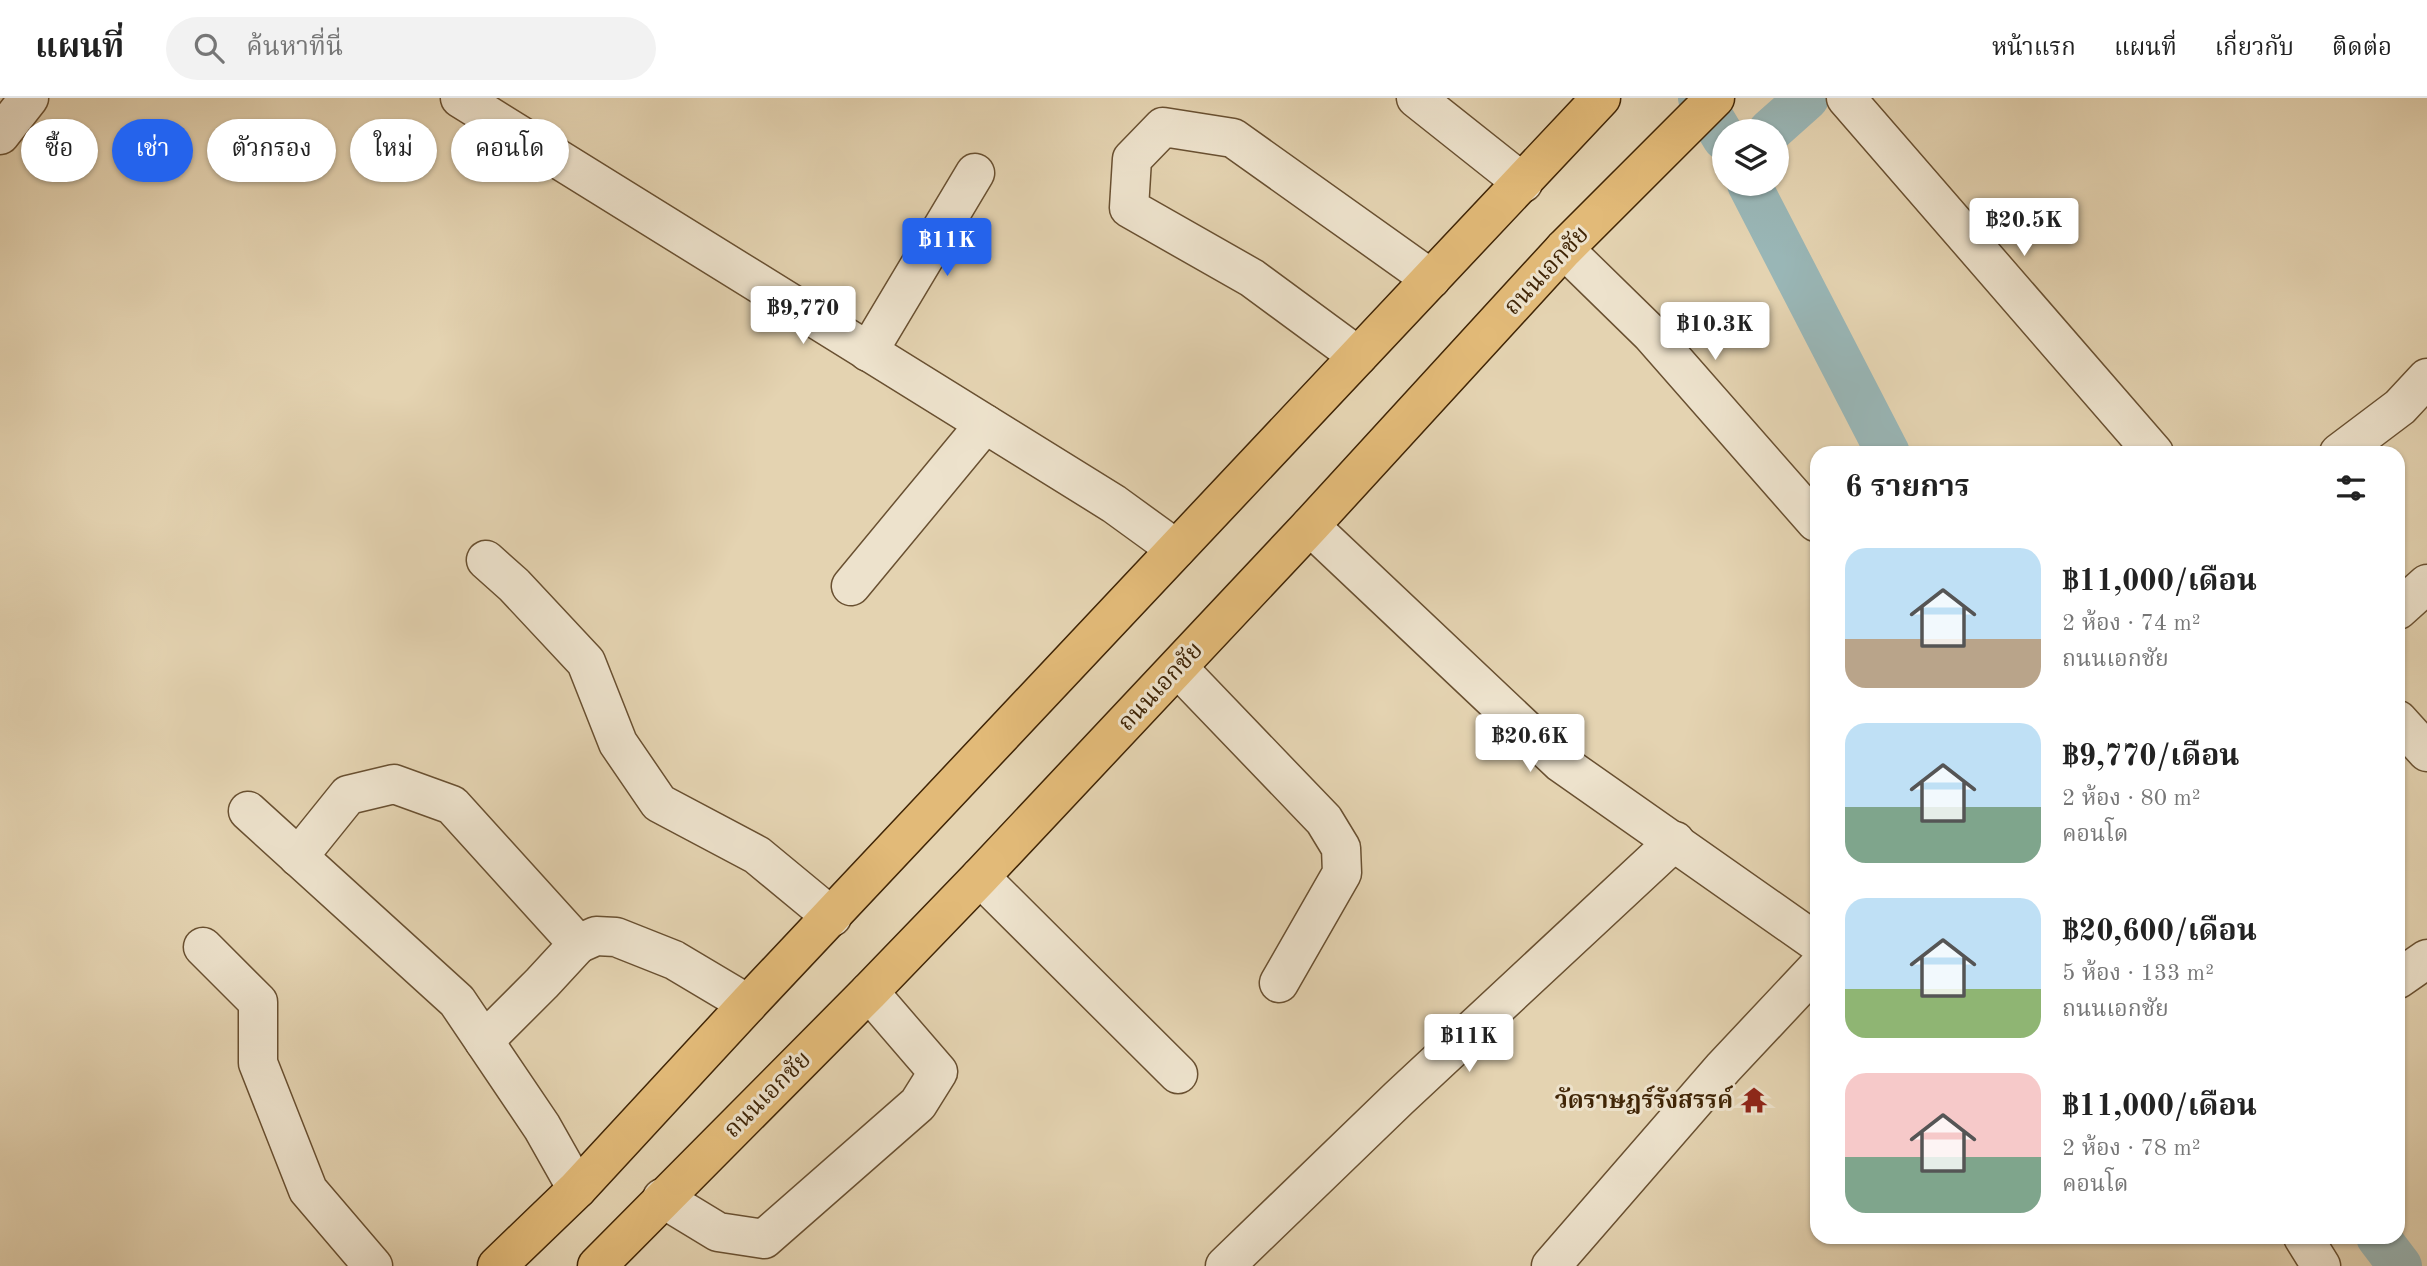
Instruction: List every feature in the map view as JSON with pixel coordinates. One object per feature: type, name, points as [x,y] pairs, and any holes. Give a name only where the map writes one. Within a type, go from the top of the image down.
[{"type":"main road","points":[[497,1266],[577,1189],[1601,98]]},
{"type":"main road","name":"ถนนเอกชัย","points":[[597,1266],[980,877],[1178,668],[1564,249],[1715,98]]},
{"type":"street","points":[[0,135],[29,98]]},
{"type":"street","points":[[460,98],[1114,504],[1176,548]]},
{"type":"street","points":[[1416,98],[1523,183]]},
{"type":"street","points":[[1848,100],[2148,446]]},
{"type":"street","points":[[1358,356],[1252,278],[1129,208],[1132,159],[1163,127],[1233,138],[1431,279]]},
{"type":"street","points":[[868,352],[975,173]]},
{"type":"street","points":[[1564,249],[1651,334],[1810,515]]},
{"type":"street","points":[[2348,446],[2400,407],[2427,378]]},
{"type":"street","points":[[851,586],[985,424]]},
{"type":"street","points":[[1310,526],[1562,762],[1810,938]]},
{"type":"street","points":[[486,560],[514,585],[586,662],[618,743],[659,803],[757,855],[832,917]]},
{"type":"street","points":[[2405,604],[2427,584]]},
{"type":"street","points":[[1178,668],[1324,820],[1341,848],[1342,873],[1279,983]]},
{"type":"street","points":[[2405,728],[2427,752]]},
{"type":"street","points":[[298,857],[348,794],[394,784],[452,805],[578,944]]},
{"type":"street","points":[[248,811],[457,1001],[542,1127],[577,1189]]},
{"type":"street","points":[[1225,1266],[1399,1098],[1675,841]]},
{"type":"street","points":[[980,877],[1178,1074]]},
{"type":"street","points":[[484,1041],[578,944],[596,936],[616,937],[674,960],[748,1004]]},
{"type":"street","points":[[203,947],[258,1002],[258,1063],[308,1190],[373,1266]]},
{"type":"street","points":[[2405,974],[2427,958]]},
{"type":"street","points":[[1550,1266],[1723,1069],[1810,975]]},
{"type":"street","points":[[662,1198],[718,1232],[764,1239],[918,1104],[938,1072],[869,992]]},
{"type":"waterway","points":[[1700,98],[1713,119]]},
{"type":"waterway","points":[[1783,119],[1807,98]]},
{"type":"waterway","points":[[1755,196],[1884,446]]},
{"type":"waterway","points":[[2383,1244],[2400,1266]]},
{"type":"place","name":"วัดราษฎร์รังสรรค์","points":[[1754,1100]]}]
